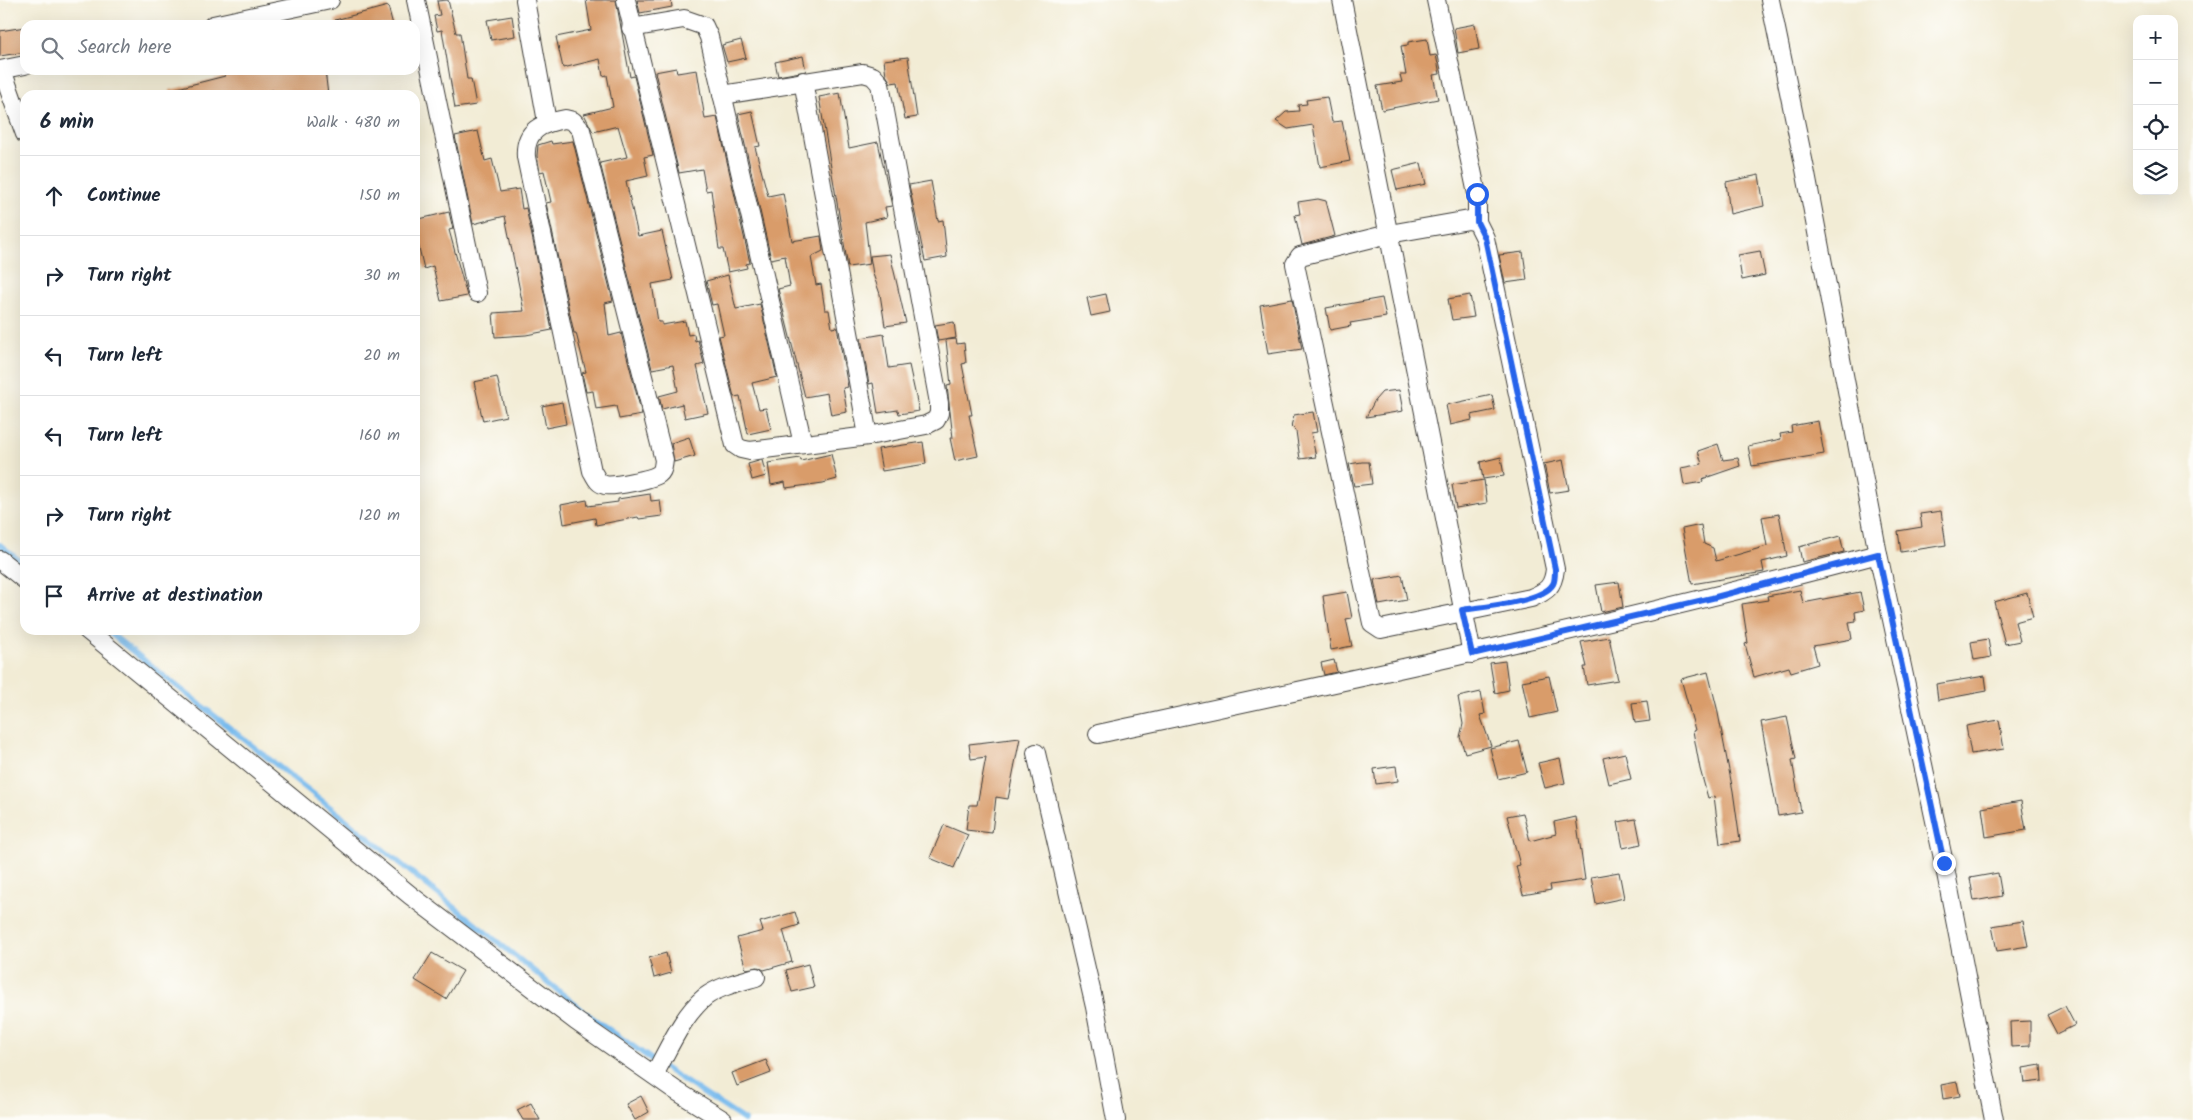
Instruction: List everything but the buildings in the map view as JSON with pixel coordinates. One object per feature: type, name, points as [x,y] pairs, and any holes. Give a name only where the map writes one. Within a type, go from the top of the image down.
[{"type":"street","points":[[236,20],[330,0]]},
{"type":"street","points":[[416,0],[477,293]]},
{"type":"street","points":[[525,0],[547,122]]},
{"type":"street","points":[[626,0],[631,28],[735,445],[741,449],[750,450],[868,436],[926,425],[936,420],[939,413],[880,84],[873,76],[863,73],[722,95]]},
{"type":"street","points":[[1342,0],[1472,654]]},
{"type":"street","points":[[1436,0],[1477,194],[1477,222],[1485,238],[1555,569],[1553,584],[1546,591],[1531,598],[1462,610],[1389,629],[1381,629],[1372,622],[1295,264],[1300,256],[1388,234],[1469,220],[1477,222]]},
{"type":"street","points":[[1770,0],[1805,168],[1878,554],[1944,863],[1994,1120]]},
{"type":"street","points":[[631,28],[684,20],[704,26],[709,37],[803,444]]},
{"type":"street","points":[[20,66],[1,70],[20,121]]},
{"type":"street","points":[[803,81],[868,436]]},
{"type":"street","points":[[565,119],[573,121],[581,130],[664,460],[663,470],[658,476],[605,486],[598,481],[592,471],[526,157],[525,145],[528,136],[547,122],[565,119]]},
{"type":"street","points":[[1098,734],[1472,654],[1712,598],[1878,554]]},
{"type":"street","points":[[0,560],[20,576]]},
{"type":"street","points":[[93,635],[410,895],[576,1021],[723,1120]]},
{"type":"street","points":[[1036,753],[1095,1007],[1116,1120]]},
{"type":"street","points":[[654,1075],[695,1008],[706,996],[730,984],[756,978]]},
{"type":"waterway","points":[[0,545],[20,561]]},
{"type":"waterway","points":[[112,635],[587,1014],[744,1120]]},
{"type":"route","points":[[1477,194],[1477,222],[1485,238],[1555,569],[1553,584],[1546,591],[1531,598],[1462,610],[1472,654],[1712,598],[1878,554],[1944,863]]}]
